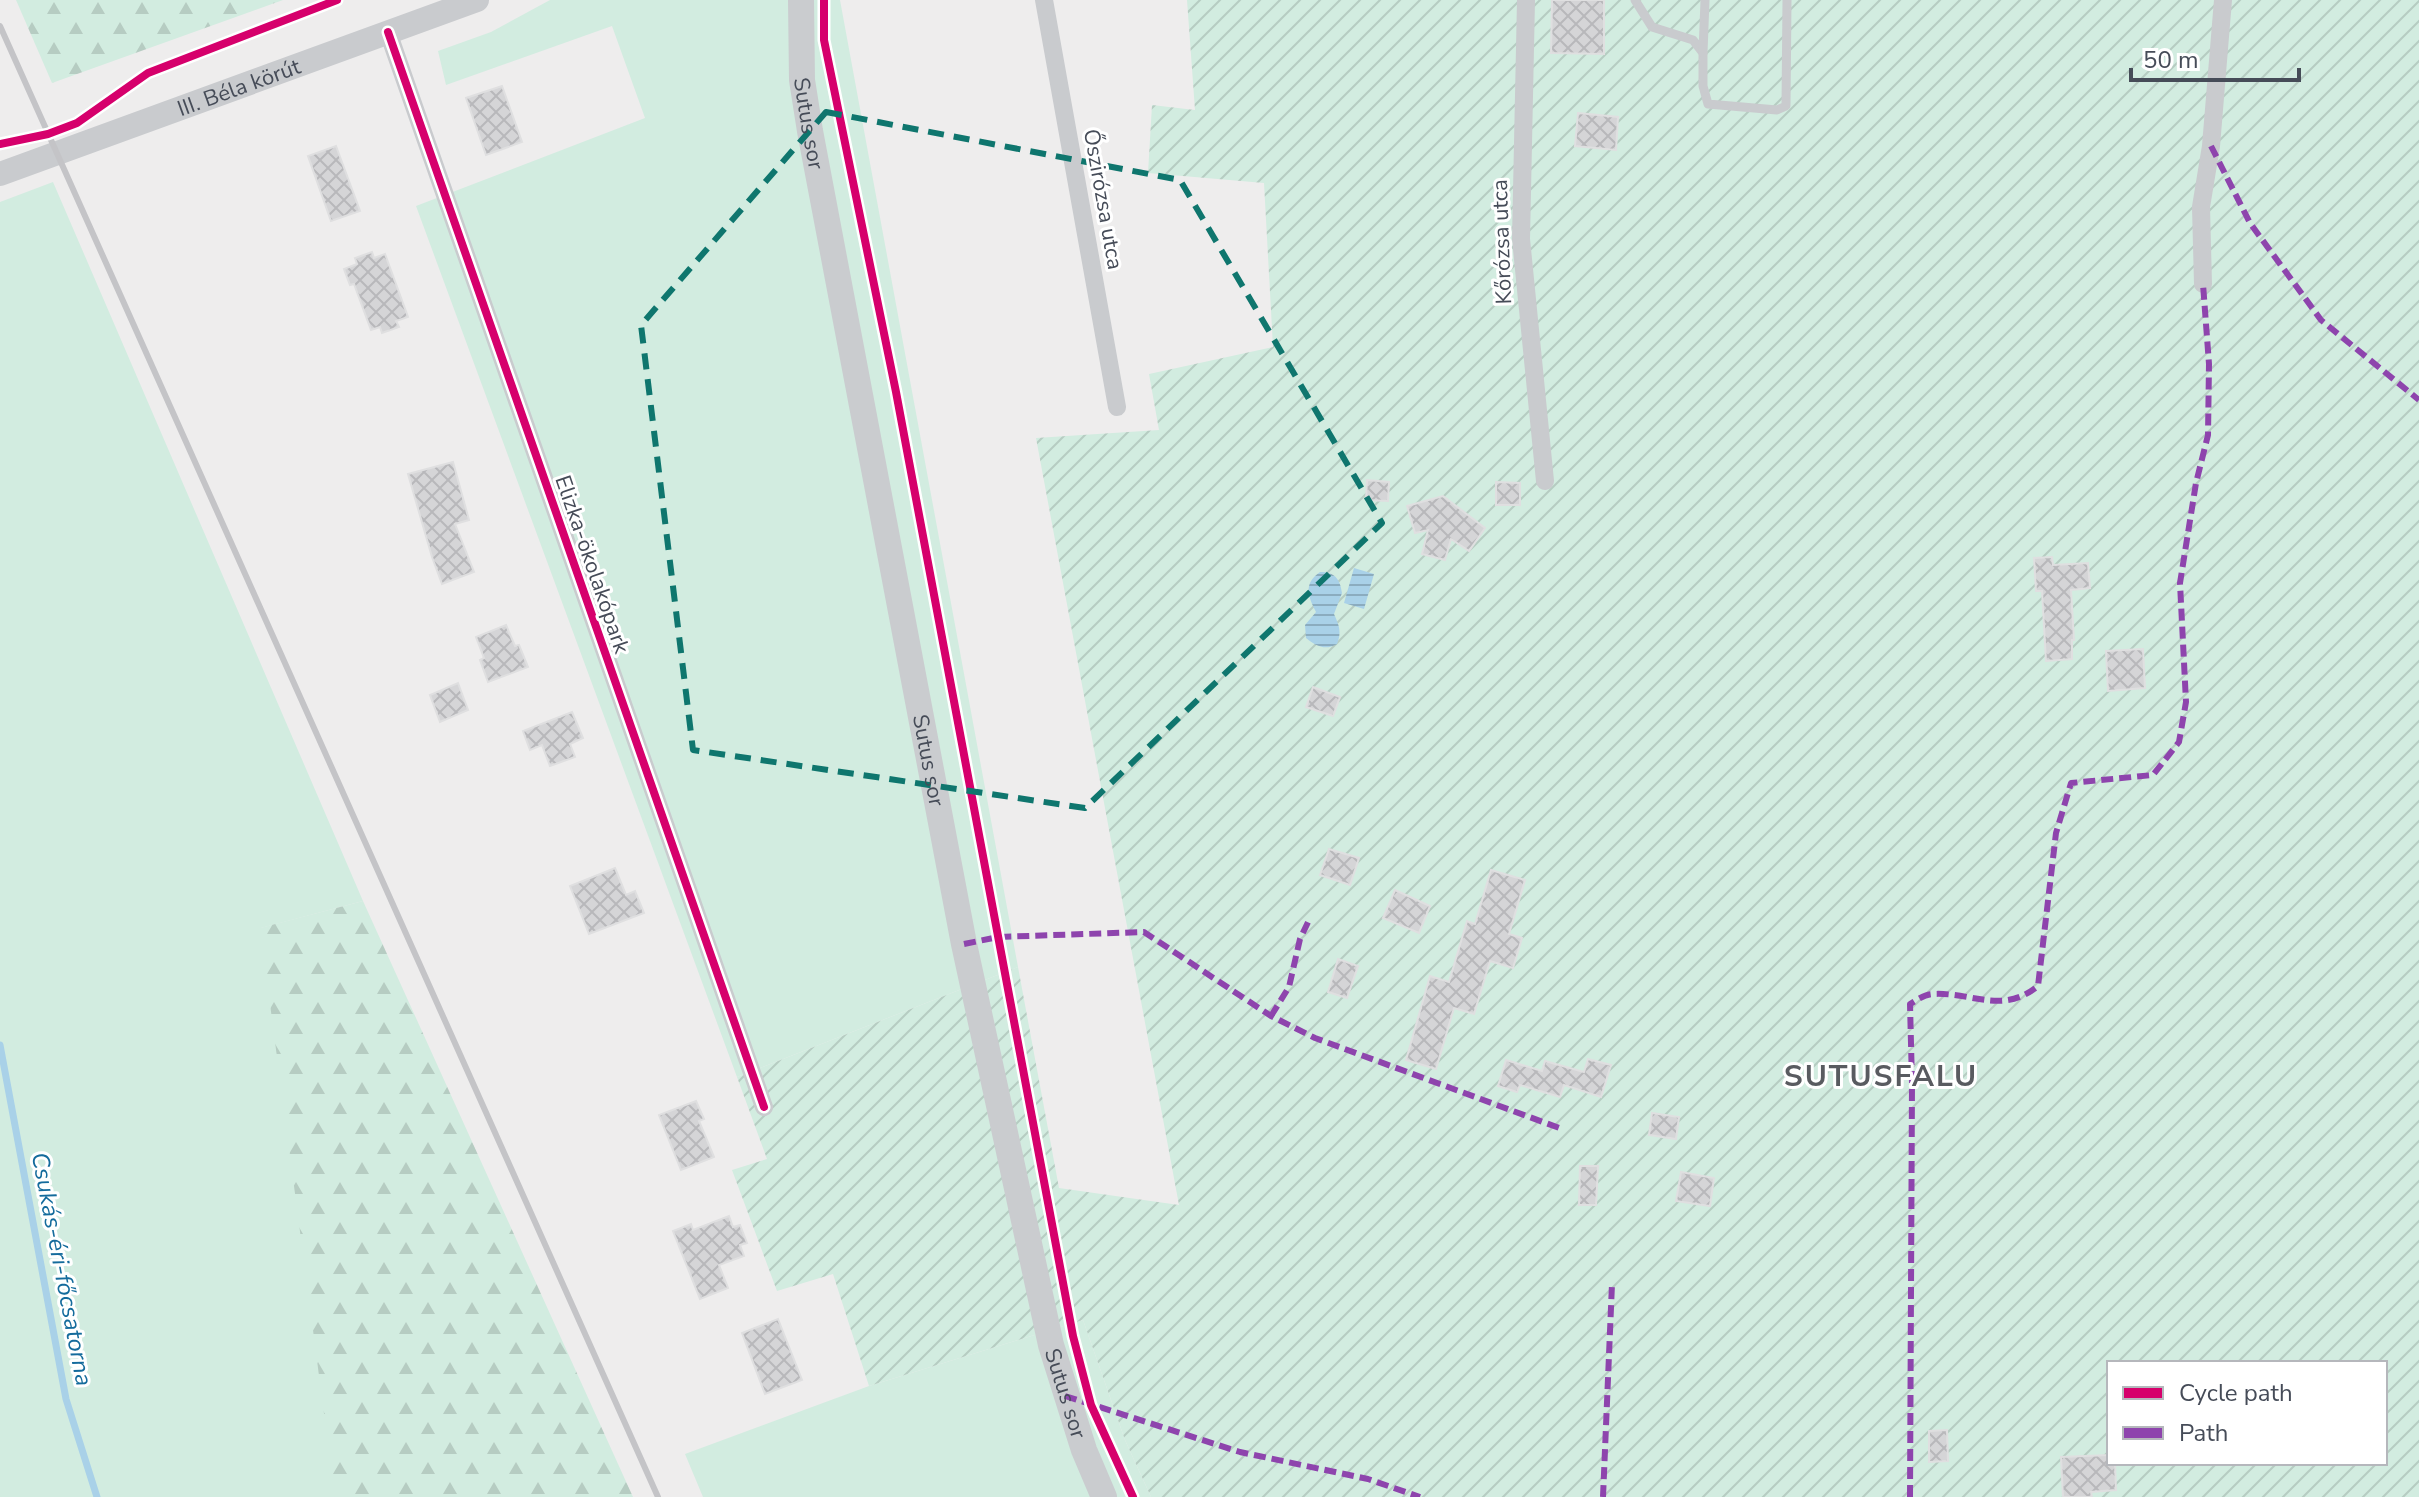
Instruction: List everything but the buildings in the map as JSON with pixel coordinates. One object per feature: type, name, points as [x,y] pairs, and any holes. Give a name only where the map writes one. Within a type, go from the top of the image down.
[{"type":"main road","name":"Sutus sor","points":[[802,4],[802,80],[810,131],[964,944],[1051,1345],[1079,1436],[1104,1497]]},
{"type":"street","name":"III. Béla körút","points":[[0,174],[477,0]]},
{"type":"street","name":"Őszirózsa utca","points":[[1044,0],[1117,407]]},
{"type":"street","name":"Kőrózsa utca","points":[[1526,0],[1521,239],[1545,481]]},
{"type":"street","points":[[2203,284],[2201,207],[2211,146],[2223,0]]},
{"type":"street","name":"Elizka-ökolakópark","points":[[388,32],[764,1107]]},
{"type":"lane","points":[[1635,0],[1652,27],[1693,40],[1703,53]]},
{"type":"lane","points":[[1705,0],[1703,86],[1708,104],[1777,110],[1786,106],[1787,0]]},
{"type":"highlighted area","points":[[826,112],[1180,180],[1382,523],[1085,808],[693,750],[641,325]]},
{"type":"green space","points":[[16,0],[283,0],[52,83]]},
{"type":"green space","points":[[550,0],[840,0],[1018,967],[737,1077],[416,206],[645,118],[612,26],[446,85],[438,51],[491,32]]},
{"type":"green space","points":[[1187,0],[2419,0],[2419,1497],[1151,1497],[1125,1440],[1083,1320],[869,1386],[833,1274],[777,1291],[732,1170],[767,1159],[737,1077],[1018,967],[1059,1188],[1179,1205],[1036,438],[1159,430],[1149,374],[1273,347],[1264,183],[1148,173],[1152,105],[1195,110]]},
{"type":"green space","points":[[53,182],[363,901],[261,928],[342,1497],[0,1497],[0,202]]},
{"type":"green space","points":[[363,901],[633,1497],[335,1497],[260,928]]},
{"type":"green space","points":[[1083,1320],[1125,1440],[1151,1497],[703,1497],[685,1454],[869,1386]]},
{"type":"water","points":[[1354,568],[1374,574],[1364,609],[1344,603]]},
{"type":"water","points":[[1320,572],[1336,577],[1342,593],[1334,614],[1339,640],[1328,647],[1306,638],[1305,625],[1316,612],[1309,586]]},
{"type":"waterway","name":"Csukás-éri-főcsatorna","points":[[0,1045],[66,1399],[97,1497]]},
{"type":"railway","points":[[0,26],[658,1497]]},
{"type":"marked path","points":[[2211,146],[2250,223],[2321,320],[2419,400]]},
{"type":"marked path","points":[[1910,1497],[1910,1004],[1933,994],[2000,1001],[2025,995],[2038,986],[2056,833],[2071,783],[2153,775],[2179,742],[2186,702],[2180,583],[2196,483],[2208,435],[2209,364],[2203,284]]},
{"type":"marked path","points":[[1271,1016],[1289,987],[1300,939],[1309,920]]},
{"type":"marked path","points":[[964,944],[998,937],[1144,932],[1271,1016],[1315,1038],[1562,1129]]},
{"type":"marked path","points":[[1603,1497],[1612,1284]]},
{"type":"marked path","points":[[1065,1396],[1240,1452],[1368,1479],[1420,1497]]},
{"type":"cycle path","points":[[0,144],[48,134],[77,123],[148,73],[337,0]]},
{"type":"cycle path","points":[[824,0],[824,40],[896,392],[1073,1336],[1091,1405],[1133,1497]]},
{"type":"cycle path","points":[[388,32],[764,1107]]},
{"type":"district","name":"SUTUSFALU","points":[[1881,1076]]}]
